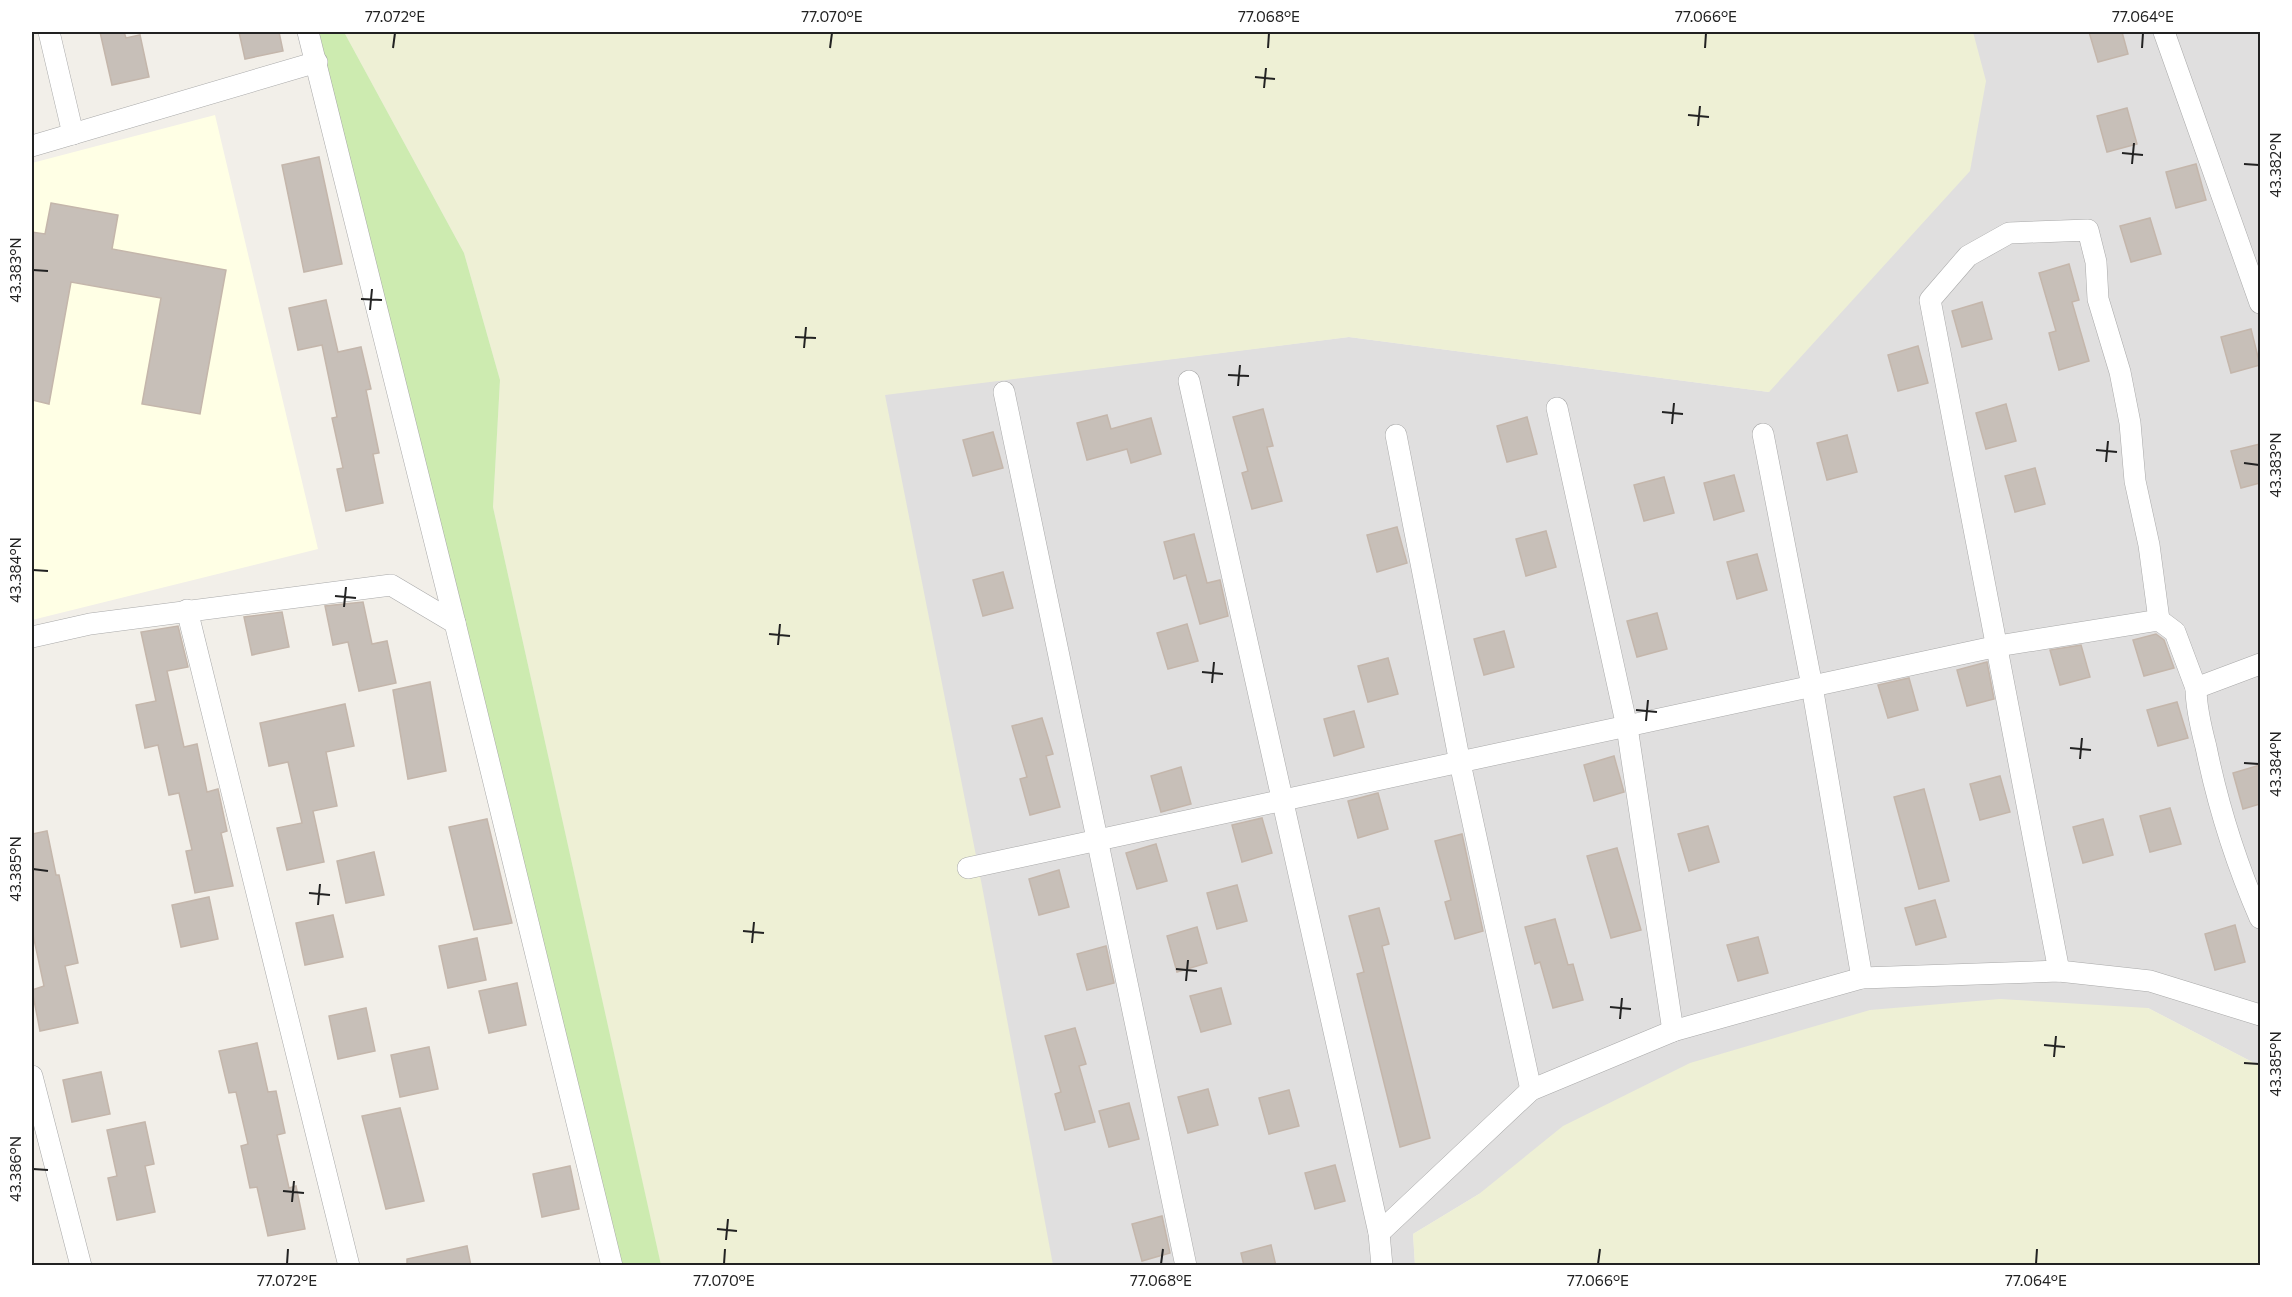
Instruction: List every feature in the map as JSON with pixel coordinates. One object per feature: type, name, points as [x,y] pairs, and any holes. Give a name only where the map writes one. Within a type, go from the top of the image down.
[{"type":"street","points":[[49,32],[73,134]]},
{"type":"street","points":[[308,32],[456,623],[612,1266]]},
{"type":"street","points":[[2164,32],[2260,303]]},
{"type":"street","points":[[32,146],[317,62]]},
{"type":"street","points":[[2059,971],[1930,300],[1968,256],[2009,233],[2088,230],[2096,262],[2098,299],[2120,372],[2130,423],[2135,481],[2149,545],[2159,620],[2175,632],[2196,688],[2196,702],[2213,781],[2240,870],[2260,918]]},
{"type":"street","points":[[1189,381],[1379,1233],[1382,1266]]},
{"type":"street","points":[[1004,392],[1186,1266]]},
{"type":"street","points":[[1557,408],[1628,727],[1673,1031]]},
{"type":"street","points":[[1763,434],[1812,686],[1862,978]]},
{"type":"street","points":[[1396,435],[1460,763],[1531,1090]]},
{"type":"street","points":[[32,637],[90,624],[391,585],[456,623]]},
{"type":"street","points":[[187,610],[349,1266]]},
{"type":"street","points":[[968,868],[1098,842],[1998,646],[2159,620]]},
{"type":"street","points":[[2196,688],[2260,664]]},
{"type":"street","points":[[1379,1233],[1531,1090],[1673,1031],[1862,978],[2059,971],[2150,981],[2260,1015]]},
{"type":"street","points":[[32,1076],[81,1266]]},
{"type":"shaded area","points":[[344,32],[1973,32],[1986,81],[1970,171],[1769,392],[1349,337],[885,395],[982,886],[1053,1265],[661,1266],[493,507],[500,380],[464,253]]},
{"type":"shaded area","points":[[1941,32],[2260,32],[2260,1066],[2148,1008],[1479,1194],[1413,1234],[1415,1265],[1002,1265],[856,398],[1349,337],[1769,392]]},
{"type":"shaded area","points":[[215,115],[318,549],[32,620],[32,163]]},
{"type":"shaded area","points":[[2000,999],[2148,1008],[2260,1066],[2260,1265],[1415,1265],[1413,1234],[1479,1194],[1563,1126],[1690,1063],[1870,1010]]},
{"type":"green space","points":[[309,32],[344,32],[464,253],[500,380],[493,507],[661,1265],[614,1265]]},
{"type":"building","points":[[100,32],[124,32],[126,38],[140,35],[149,77],[112,85]]},
{"type":"building","points":[[239,32],[279,32],[283,51],[245,59]]},
{"type":"building","points":[[2089,32],[2122,32],[2128,54],[2098,62]]},
{"type":"building","points":[[2127,108],[2137,144],[2107,152],[2097,116]]},
{"type":"building","points":[[319,157],[342,264],[304,272],[282,165]]},
{"type":"building","points":[[2196,164],[2206,200],[2176,208],[2166,172]]},
{"type":"building","points":[[51,203],[118,215],[112,249],[226,270],[200,414],[142,404],[161,298],[71,282],[49,404],[32,400],[32,232],[45,234]]},
{"type":"building","points":[[2150,218],[2161,254],[2131,262],[2120,226]]},
{"type":"building","points":[[2069,264],[2079,300],[2072,302],[2089,361],[2059,370],[2049,333],[2056,331],[2039,273]]},
{"type":"building","points":[[326,300],[338,352],[361,347],[371,389],[366,390],[379,453],[373,454],[383,503],[346,511],[337,469],[343,468],[332,418],[337,417],[322,345],[298,350],[289,308]]},
{"type":"building","points":[[1982,302],[1992,339],[1962,347],[1952,311]]},
{"type":"building","points":[[2251,329],[2260,365],[2231,373],[2221,337]]},
{"type":"building","points":[[1918,346],[1928,383],[1898,391],[1888,355]]},
{"type":"building","points":[[2006,404],[2016,441],[1986,449],[1976,413]]},
{"type":"building","points":[[1263,409],[1273,446],[1267,447],[1282,501],[1252,509],[1242,473],[1248,471],[1233,417]]},
{"type":"building","points":[[1107,415],[1111,429],[1151,418],[1161,454],[1131,463],[1127,449],[1087,460],[1077,423]]},
{"type":"building","points":[[1527,417],[1537,454],[1507,462],[1497,426]]},
{"type":"building","points":[[993,432],[1003,468],[973,476],[963,440]]},
{"type":"building","points":[[1847,435],[1857,472],[1827,480],[1817,443]]},
{"type":"building","points":[[2260,444],[2260,483],[2241,488],[2231,451]]},
{"type":"building","points":[[2035,468],[2045,504],[2015,512],[2005,476]]},
{"type":"building","points":[[1734,475],[1744,511],[1714,520],[1704,483]]},
{"type":"building","points":[[1664,477],[1674,513],[1644,521],[1634,485]]},
{"type":"building","points":[[1397,527],[1407,563],[1377,572],[1367,535]]},
{"type":"building","points":[[1546,531],[1556,567],[1526,576],[1516,539]]},
{"type":"building","points":[[1194,534],[1207,583],[1220,580],[1228,616],[1200,624],[1186,575],[1174,579],[1164,542]]},
{"type":"building","points":[[1757,554],[1767,590],[1737,599],[1727,562]]},
{"type":"building","points":[[1003,572],[1013,608],[983,616],[973,580]]},
{"type":"building","points":[[363,602],[372,644],[387,641],[396,683],[359,691],[348,642],[333,645],[325,606]]},
{"type":"building","points":[[282,612],[289,647],[252,655],[244,617]]},
{"type":"building","points":[[1657,613],[1667,649],[1637,657],[1627,621]]},
{"type":"building","points":[[1187,624],[1198,661],[1168,669],[1157,633]]},
{"type":"building","points":[[178,626],[188,667],[167,671],[184,747],[197,744],[207,792],[218,789],[227,831],[221,833],[233,886],[195,893],[186,851],[192,850],[179,793],[169,795],[158,745],[145,748],[136,705],[156,701],[141,632]]},
{"type":"building","points":[[1504,631],[1514,667],[1484,675],[1474,639]]},
{"type":"building","points":[[2156,634],[2164,640],[2174,668],[2144,676],[2133,640]]},
{"type":"building","points":[[2081,645],[2090,677],[2060,685],[2050,650]]},
{"type":"building","points":[[1388,658],[1398,694],[1368,702],[1358,666]]},
{"type":"building","points":[[1987,662],[1994,699],[1967,706],[1957,670]]},
{"type":"building","points":[[1909,678],[1918,710],[1888,718],[1878,685]]},
{"type":"building","points":[[430,682],[446,771],[408,779],[393,690]]},
{"type":"building","points":[[2177,702],[2188,738],[2158,746],[2147,710]]},
{"type":"building","points":[[345,704],[354,746],[326,752],[337,806],[313,811],[324,862],[287,870],[277,828],[302,823],[288,762],[269,766],[260,723]]},
{"type":"building","points":[[1354,711],[1364,747],[1334,756],[1324,719]]},
{"type":"building","points":[[1042,718],[1053,754],[1046,756],[1060,807],[1030,815],[1020,779],[1027,777],[1012,726]]},
{"type":"building","points":[[1614,756],[1624,792],[1594,801],[1584,765]]},
{"type":"building","points":[[2260,765],[2260,804],[2243,809],[2233,773]]},
{"type":"building","points":[[1181,767],[1191,804],[1161,812],[1151,776]]},
{"type":"building","points":[[2000,776],[2010,812],[1980,820],[1970,784]]},
{"type":"building","points":[[1924,789],[1949,881],[1919,889],[1894,797]]},
{"type":"building","points":[[1378,793],[1388,829],[1358,838],[1348,801]]},
{"type":"building","points":[[2170,808],[2181,844],[2150,852],[2140,816]]},
{"type":"building","points":[[1262,818],[1272,853],[1242,862],[1232,825]]},
{"type":"building","points":[[487,819],[512,923],[474,930],[449,827]]},
{"type":"building","points":[[2103,819],[2113,855],[2083,863],[2073,827]]},
{"type":"building","points":[[1708,826],[1719,862],[1689,871],[1678,834]]},
{"type":"building","points":[[47,831],[78,963],[65,966],[78,1023],[40,1031],[32,990],[44,986],[32,930],[32,834]]},
{"type":"building","points":[[1462,834],[1483,931],[1455,939],[1445,902],[1451,900],[1435,841]]},
{"type":"building","points":[[1156,844],[1167,881],[1137,889],[1126,853]]},
{"type":"building","points":[[1617,848],[1641,930],[1611,938],[1587,856]]},
{"type":"building","points":[[374,852],[384,895],[346,903],[337,861]]},
{"type":"building","points":[[1059,870],[1069,907],[1039,915],[1029,879]]},
{"type":"building","points":[[1237,885],[1247,921],[1217,929],[1207,893]]},
{"type":"building","points":[[209,897],[218,939],[181,947],[172,905]]},
{"type":"building","points":[[1935,900],[1946,937],[1916,945],[1905,908]]},
{"type":"building","points":[[1379,908],[1389,944],[1382,946],[1430,1138],[1400,1147],[1357,974],[1364,972],[1349,916]]},
{"type":"building","points":[[333,915],[343,957],[305,965],[296,923]]},
{"type":"building","points":[[1555,919],[1568,965],[1573,964],[1583,1000],[1553,1008],[1540,962],[1535,964],[1525,927]]},
{"type":"building","points":[[2235,925],[2245,962],[2215,970],[2205,934]]},
{"type":"building","points":[[1197,927],[1207,963],[1177,972],[1167,936]]},
{"type":"building","points":[[1758,937],[1768,973],[1738,981],[1727,945]]},
{"type":"building","points":[[477,938],[486,980],[448,988],[439,946]]},
{"type":"building","points":[[1106,946],[1114,983],[1087,990],[1077,954]]},
{"type":"building","points":[[517,983],[526,1025],[489,1033],[479,991]]},
{"type":"building","points":[[1221,988],[1231,1024],[1201,1032],[1190,996]]},
{"type":"building","points":[[366,1008],[375,1051],[338,1059],[329,1016]]},
{"type":"building","points":[[1075,1028],[1086,1064],[1079,1066],[1095,1122],[1065,1130],[1055,1094],[1061,1092],[1045,1036]]},
{"type":"building","points":[[257,1043],[268,1092],[276,1091],[285,1133],[277,1135],[289,1188],[296,1186],[305,1229],[268,1236],[257,1187],[250,1188],[241,1146],[248,1144],[236,1092],[229,1093],[219,1051]]},
{"type":"building","points":[[429,1047],[438,1089],[400,1097],[391,1055]]},
{"type":"building","points":[[101,1072],[110,1114],[72,1122],[63,1080]]},
{"type":"building","points":[[1208,1089],[1218,1125],[1188,1133],[1178,1097]]},
{"type":"building","points":[[1289,1090],[1299,1126],[1269,1134],[1259,1098]]},
{"type":"building","points":[[1129,1103],[1139,1139],[1109,1147],[1099,1111]]},
{"type":"building","points":[[400,1108],[424,1201],[386,1209],[362,1116]]},
{"type":"building","points":[[145,1122],[154,1164],[145,1166],[155,1212],[117,1220],[108,1178],[117,1176],[107,1130]]},
{"type":"building","points":[[1335,1165],[1345,1201],[1315,1209],[1305,1173]]},
{"type":"building","points":[[570,1166],[579,1209],[542,1217],[533,1174]]},
{"type":"building","points":[[1162,1216],[1170,1253],[1142,1261],[1132,1224]]},
{"type":"building","points":[[1271,1245],[1276,1266],[1244,1266],[1241,1253]]},
{"type":"building","points":[[467,1246],[471,1266],[407,1266],[407,1259]]}]
